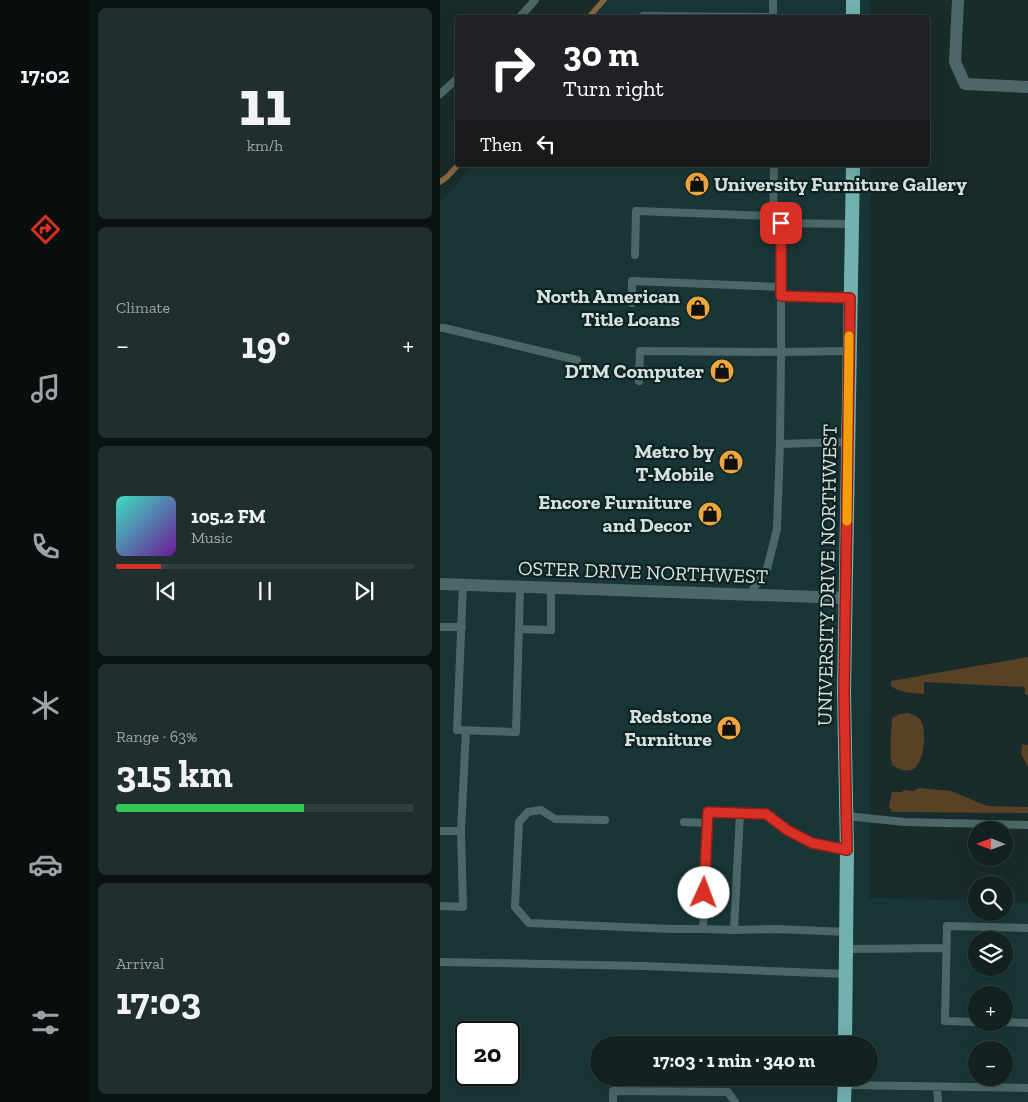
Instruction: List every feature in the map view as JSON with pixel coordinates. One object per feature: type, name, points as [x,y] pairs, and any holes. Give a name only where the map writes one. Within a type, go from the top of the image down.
[{"type":"highway","points":[[853,0],[853,15]]},
{"type":"highway","name":"UNIVERSITY DRIVE NORTHWEST","points":[[845,1036],[847,850],[844,693],[852,167]]},
{"type":"highway","points":[[844,1102],[845,1086]]},
{"type":"street","points":[[958,0],[955,62],[965,84],[1028,87]]},
{"type":"street","name":"OSTER DRIVE NORTHWEST","points":[[440,584],[846,598]]},
{"type":"lane","points":[[522,15],[535,0]]},
{"type":"lane","points":[[773,15],[774,0]]},
{"type":"lane","points":[[440,94],[455,81]]},
{"type":"lane","points":[[774,167],[773,223],[852,224]]},
{"type":"lane","points":[[635,254],[636,211],[773,216]]},
{"type":"lane","points":[[749,595],[767,569],[776,529],[780,444],[781,223]]},
{"type":"lane","points":[[632,303],[632,281],[781,286]]},
{"type":"lane","points":[[781,296],[850,298]]},
{"type":"lane","points":[[440,328],[576,360]]},
{"type":"lane","points":[[639,381],[640,351],[849,351]]},
{"type":"lane","points":[[780,444],[848,442]]},
{"type":"lane","points":[[463,585],[457,730],[516,732],[520,587]]},
{"type":"lane","points":[[520,629],[550,630],[551,588]]},
{"type":"lane","points":[[440,627],[462,627]]},
{"type":"lane","points":[[440,906],[463,907],[461,831],[466,730]]},
{"type":"lane","points":[[605,820],[554,819],[541,810],[528,812],[518,822],[515,907],[529,923],[672,929],[777,929],[846,932]]},
{"type":"lane","points":[[703,929],[708,812],[766,814],[787,830],[812,843],[847,850]]},
{"type":"lane","points":[[734,930],[740,813]]},
{"type":"lane","points":[[846,816],[905,822],[1028,825]]},
{"type":"lane","points":[[684,822],[707,822]]},
{"type":"lane","points":[[440,831],[461,831]]},
{"type":"lane","points":[[968,1022],[945,1021],[947,926],[1028,928]]},
{"type":"lane","points":[[846,949],[946,948]]},
{"type":"lane","points":[[440,962],[644,966],[846,974]]},
{"type":"lane","points":[[1013,1022],[1028,1023]]},
{"type":"lane","points":[[878,1084],[937,1087],[1028,1088]]},
{"type":"lane","points":[[937,1087],[938,1101]]},
{"type":"lane","points":[[613,1102],[613,1091],[728,1092],[735,1102]]},
{"type":"shaded area","points":[[607,0],[870,0],[870,15],[595,15]]},
{"type":"shaded area","points":[[470,167],[870,167],[871,682],[869,898],[968,901],[968,921],[1013,921],[1013,901],[1028,902],[1028,1102],[440,1102],[440,201],[447,196]]},
{"type":"shaded area","points":[[1028,657],[1028,695],[1025,694],[1025,687],[924,682],[924,694],[902,691],[891,686],[891,681]]},
{"type":"shaded area","points":[[908,713],[921,721],[924,740],[920,762],[907,771],[892,765],[890,742],[892,718]]},
{"type":"shaded area","points":[[1022,744],[1028,745],[1028,767],[1021,754]]},
{"type":"shaded area","points":[[919,788],[951,791],[987,806],[1028,807],[1028,813],[892,812],[889,806],[892,792],[914,791]]},
{"type":"waterway","points":[[591,15],[604,0]]},
{"type":"waterway","points":[[440,182],[456,167]]},
{"type":"slow traffic","points":[[847,521],[849,336]]},
{"type":"place","name":"University Furniture Gallery","points":[[697,184]]},
{"type":"place","name":"North American Title Loans","points":[[698,308]]},
{"type":"place","name":"DTM Computer","points":[[722,371]]},
{"type":"place","name":"Metro by T-Mobile","points":[[731,462]]},
{"type":"place","name":"Encore Furniture and Decor","points":[[710,514]]},
{"type":"place","name":"Redstone Furniture","points":[[729,728]]},
{"type":"route","points":[[704,893],[708,812],[766,814],[787,830],[812,843],[847,850],[844,693],[850,298],[781,296],[781,223]]}]
